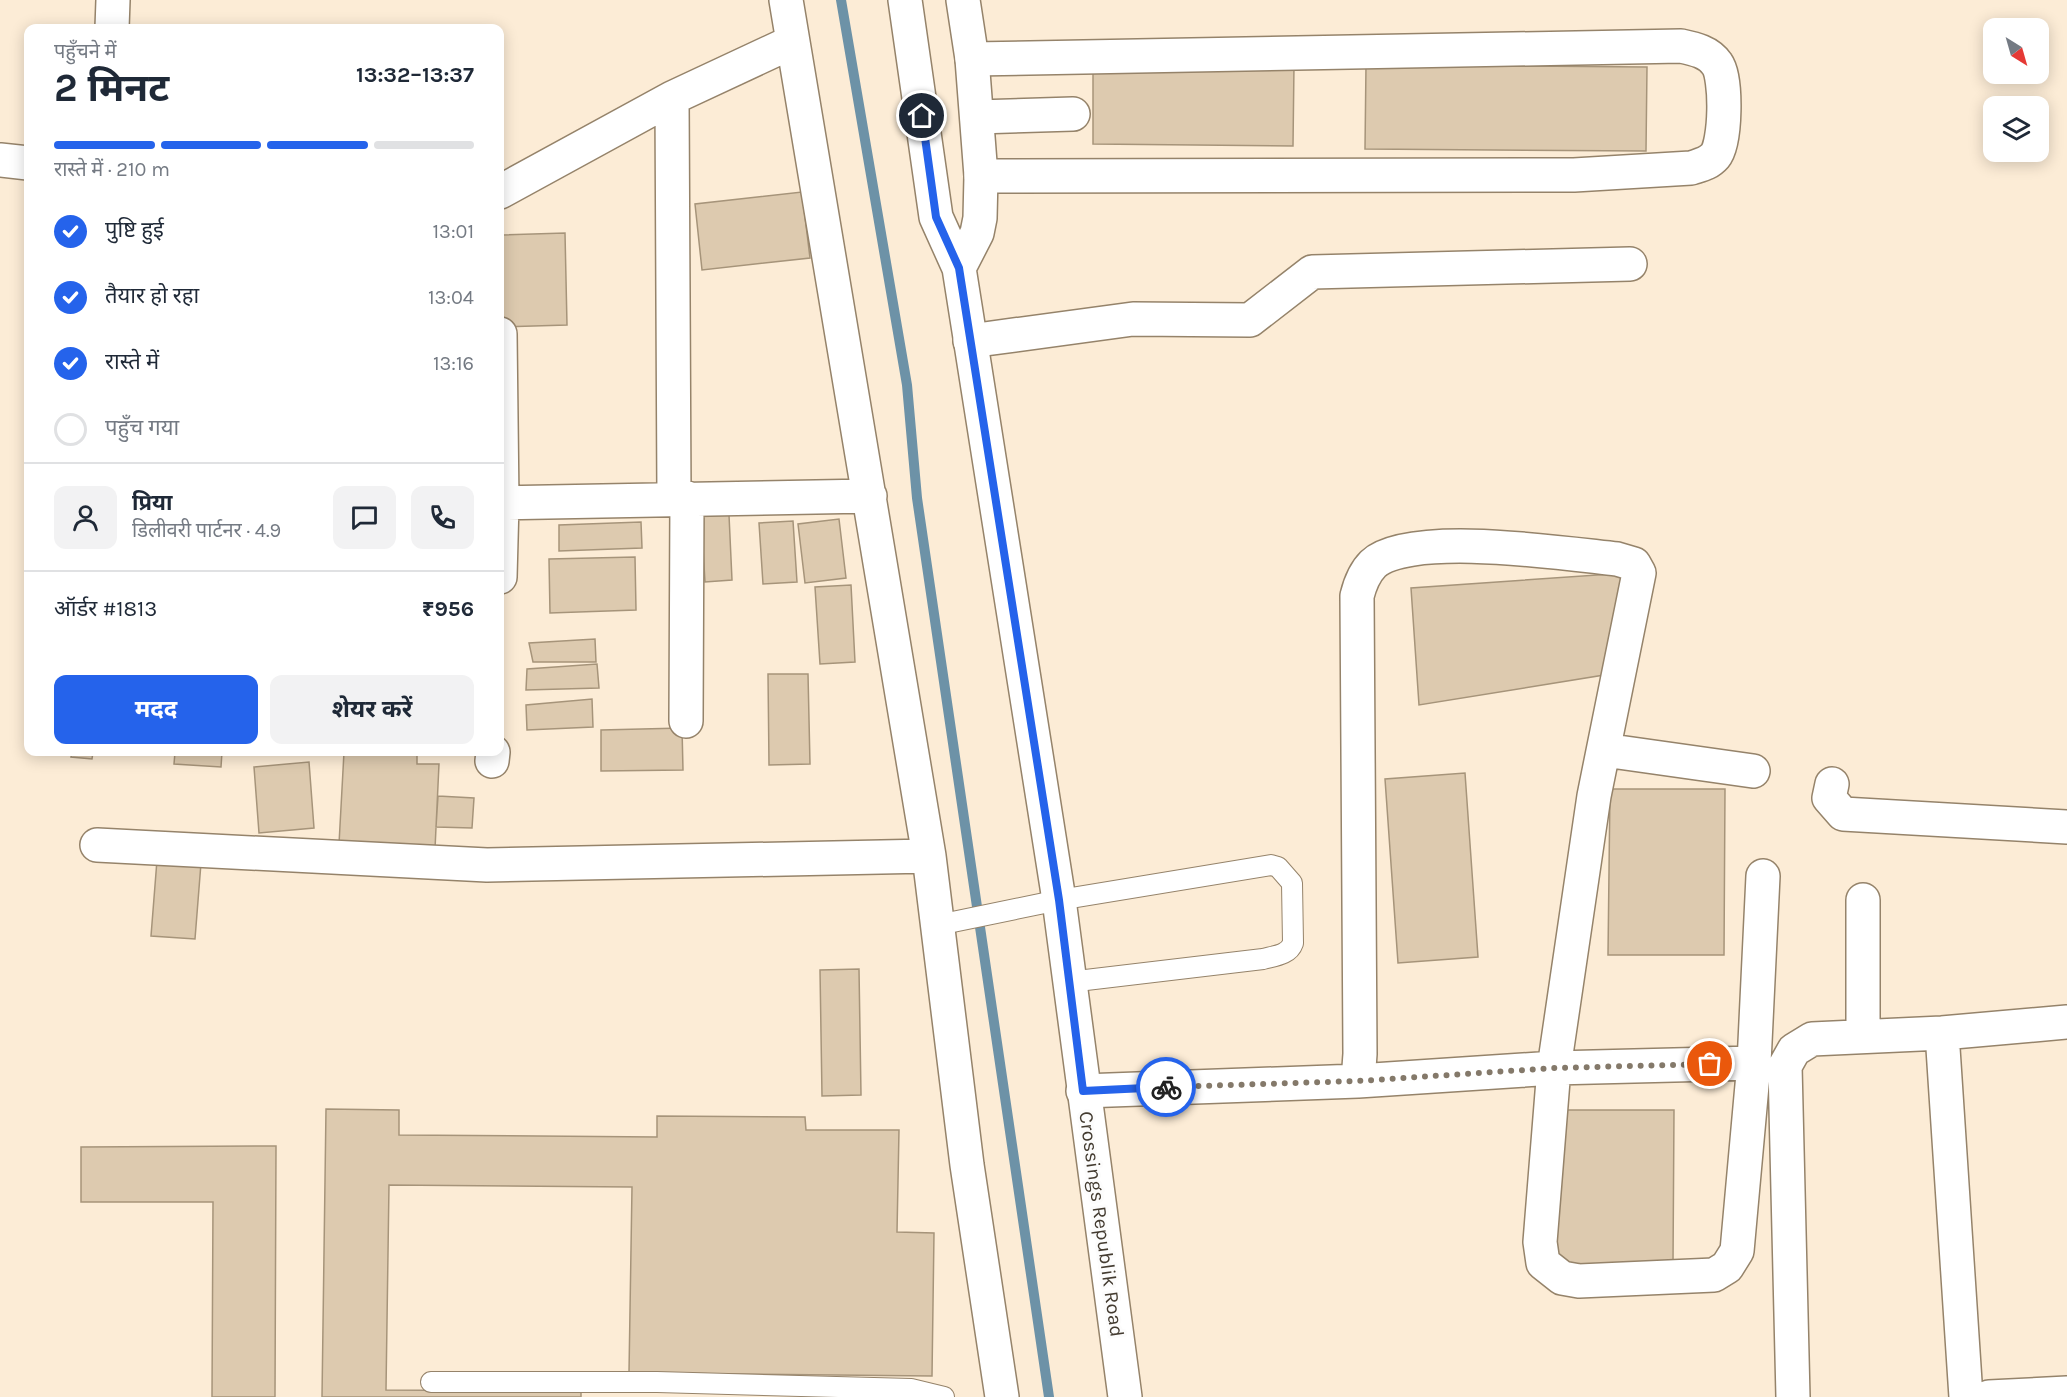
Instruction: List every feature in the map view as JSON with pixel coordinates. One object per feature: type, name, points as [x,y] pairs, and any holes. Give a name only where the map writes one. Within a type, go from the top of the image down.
[{"type":"street","points":[[112,24],[113,0]]},
{"type":"street","points":[[786,0],[929,856],[967,1165],[1002,1397]]},
{"type":"street","name":"Crossings Republik Road","points":[[905,0],[936,217],[959,268],[1059,900],[1125,1397]]},
{"type":"street","points":[[959,268],[977,233],[980,218],[981,176],[972,58],[963,0]]},
{"type":"street","points":[[504,190],[672,98],[792,42]]},
{"type":"street","points":[[972,58],[1681,46],[1709,55],[1719,66],[1724,82],[1720,148],[1706,164],[1691,168],[1574,175],[981,176]]},
{"type":"street","points":[[672,98],[686,721]]},
{"type":"street","points":[[977,117],[1073,114]]},
{"type":"street","points":[[0,160],[24,163]]},
{"type":"street","points":[[970,342],[1133,319],[1250,320],[1312,272],[1630,264]]},
{"type":"street","points":[[504,503],[870,496]]},
{"type":"street","points":[[1358,1081],[1360,1054],[1357,596],[1361,580],[1375,563],[1410,549],[1497,547],[1617,559],[1634,564],[1639,573],[1594,796],[1554,1068],[1542,1253],[1543,1263],[1562,1278],[1579,1281],[1714,1275],[1727,1267],[1737,1251],[1754,1063],[1764,876]]},
{"type":"street","points":[[1604,750],[1753,771]]},
{"type":"street","points":[[1832,783],[1829,798],[1843,814],[2067,827]]},
{"type":"street","points":[[97,845],[487,865],[929,856]]},
{"type":"street","points":[[1863,900],[1863,1035]]},
{"type":"street","points":[[1793,1397],[1785,1066],[1794,1050],[1812,1039],[1942,1033],[2067,1022]]},
{"type":"street","points":[[1942,1033],[1966,1397]]},
{"type":"street","points":[[1083,1091],[1358,1081],[1554,1068],[1754,1063]]},
{"type":"street","points":[[1989,1397],[2048,1395]]},
{"type":"lane","points":[[938,925],[1059,900],[1271,865],[1286,873],[1292,883],[1293,943],[1292,948],[1283,954],[1263,959],[1070,982]]},
{"type":"lane","points":[[431,1382],[657,1382],[900,1389],[944,1397]]},
{"type":"building","points":[[1093,63],[1294,65],[1293,146],[1093,144]]},
{"type":"building","points":[[1366,65],[1647,67],[1646,151],[1365,149]]},
{"type":"building","points":[[802,192],[810,258],[702,270],[695,204]]},
{"type":"building","points":[[565,233],[567,325],[504,327],[504,235]]},
{"type":"building","points":[[729,515],[732,580],[705,582],[701,516]]},
{"type":"building","points":[[839,519],[846,578],[805,583],[798,524]]},
{"type":"building","points":[[793,521],[797,582],[763,584],[759,523]]},
{"type":"building","points":[[641,522],[642,548],[559,551],[559,525]]},
{"type":"building","points":[[635,557],[636,610],[550,613],[549,559]]},
{"type":"building","points":[[1626,573],[1604,675],[1419,705],[1411,588]]},
{"type":"building","points":[[851,585],[855,662],[820,664],[815,587]]},
{"type":"building","points":[[595,639],[596,662],[533,662],[529,643]]},
{"type":"building","points":[[597,664],[599,688],[526,690],[527,669]]},
{"type":"building","points":[[768,674],[808,674],[810,764],[769,765]]},
{"type":"building","points":[[592,699],[593,727],[527,730],[526,705]]},
{"type":"building","points":[[682,728],[683,770],[601,771],[601,730]]},
{"type":"building","points":[[71,756],[92,756],[92,759]]},
{"type":"building","points":[[175,756],[222,756],[221,767],[174,764]]},
{"type":"building","points":[[344,756],[417,756],[417,764],[439,764],[435,849],[339,844]]},
{"type":"building","points":[[309,762],[314,828],[259,833],[254,767]]},
{"type":"building","points":[[1465,773],[1478,957],[1398,963],[1385,779]]},
{"type":"building","points":[[1610,789],[1725,789],[1724,955],[1608,955]]},
{"type":"building","points":[[438,796],[474,798],[472,828],[436,827]]},
{"type":"building","points":[[157,860],[201,863],[195,939],[151,936]]},
{"type":"building","points":[[859,969],[861,1095],[822,1096],[820,970]]},
{"type":"building","points":[[326,1109],[399,1110],[399,1135],[657,1137],[657,1116],[805,1117],[806,1130],[899,1130],[897,1232],[934,1233],[932,1376],[629,1373],[632,1187],[389,1185],[386,1390],[581,1391],[581,1397],[322,1397]]},
{"type":"building","points":[[1554,1110],[1674,1110],[1673,1264],[1554,1265]]},
{"type":"building","points":[[276,1146],[275,1397],[212,1397],[213,1202],[81,1202],[81,1147]]},
{"type":"waterway","points":[[841,0],[907,385],[917,498],[1049,1397]]},
{"type":"way so far","points":[[1166,1087],[1358,1081],[1554,1068],[1710,1064]]},
{"type":"route","points":[[922,116],[936,217],[942,236],[959,268],[1059,900],[1083,1091],[1166,1087]]}]
